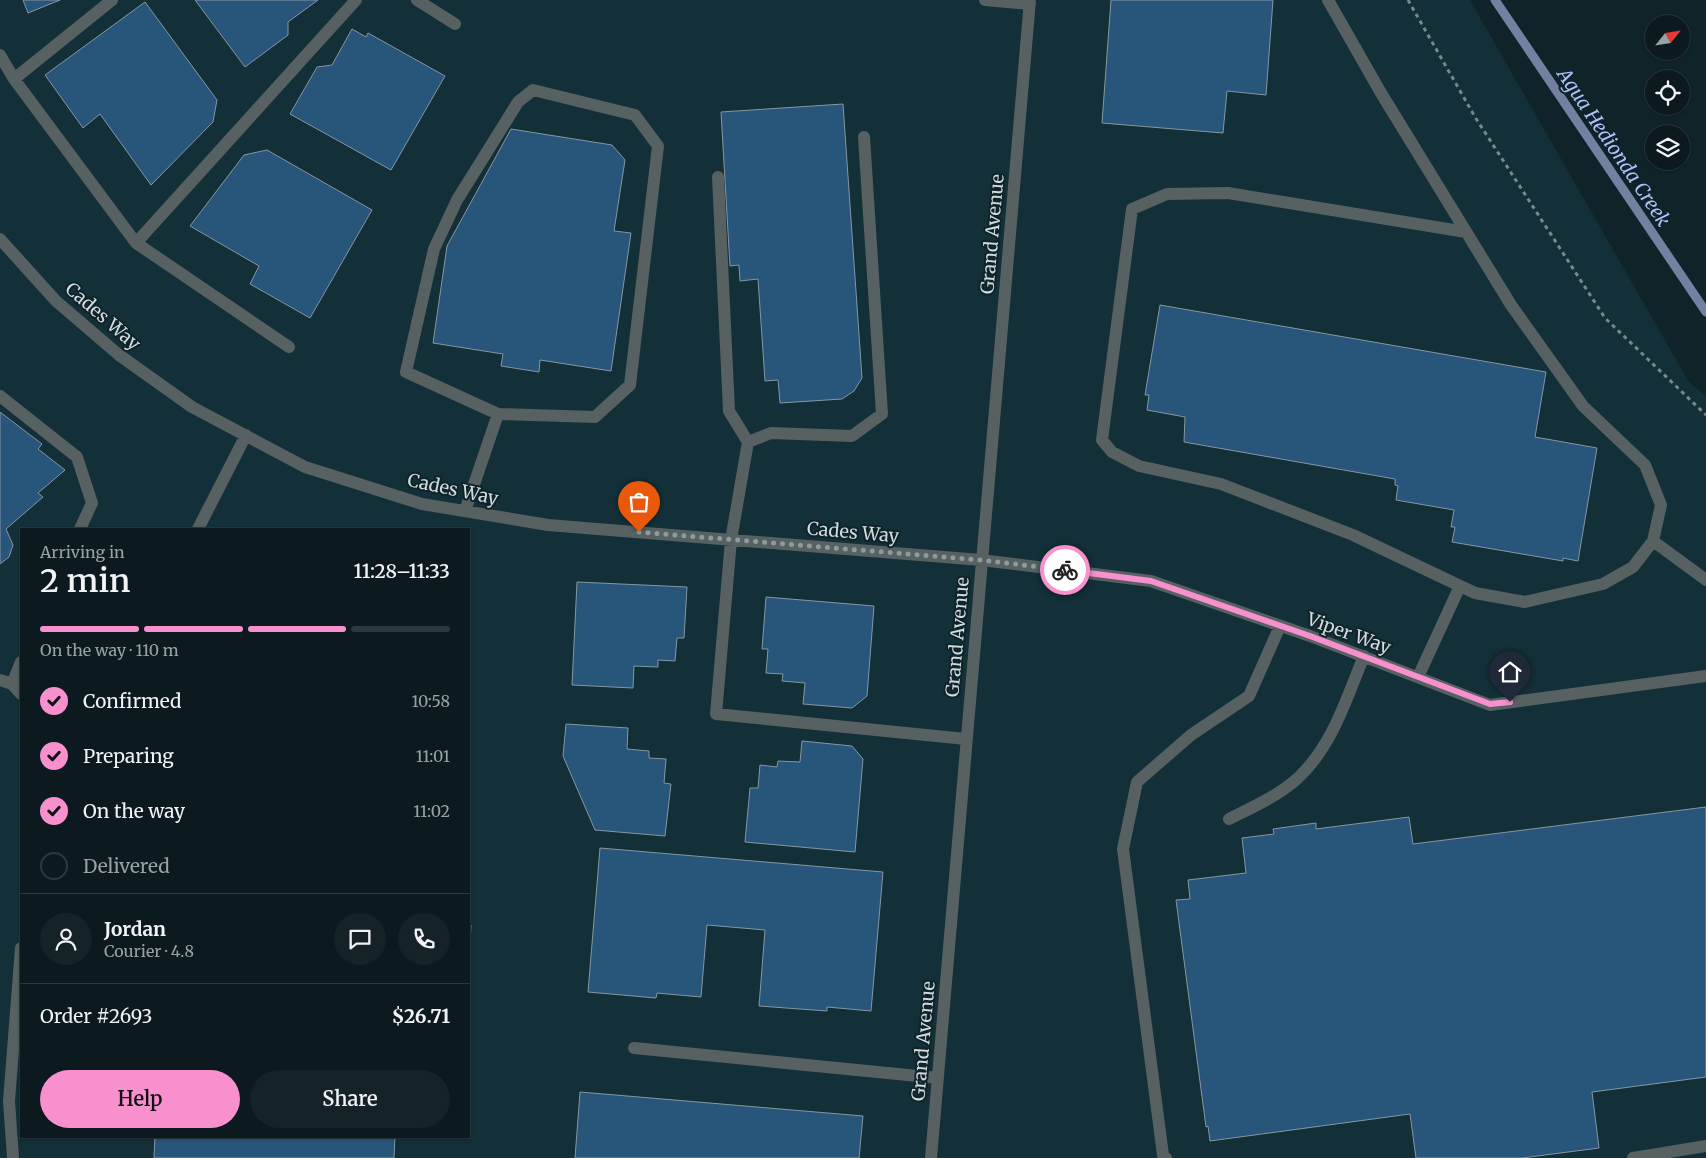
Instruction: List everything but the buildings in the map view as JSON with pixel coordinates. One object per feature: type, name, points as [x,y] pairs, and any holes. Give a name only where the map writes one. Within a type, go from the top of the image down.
[{"type":"street","points":[[14,78],[112,0]]},
{"type":"street","points":[[136,243],[356,0]]},
{"type":"street","points":[[417,0],[455,24]]},
{"type":"street","points":[[985,0],[1030,2]]},
{"type":"street","points":[[1328,0],[1381,93],[1511,305],[1583,406],[1645,466],[1661,504],[1653,541],[1633,567],[1603,584],[1525,602],[1475,593],[1353,535],[1221,484],[1139,466],[1112,452],[1102,440],[1132,209],[1167,194],[1228,193],[1466,232]]},
{"type":"street","name":"Grand Avenue","points":[[930,1158],[1030,2]]},
{"type":"street","points":[[0,55],[14,78],[136,243],[289,347]]},
{"type":"street","points":[[533,90],[635,115],[658,146],[630,385],[595,417],[498,414],[406,372],[434,249],[445,224],[457,200],[518,102],[533,90]]},
{"type":"street","points":[[748,442],[771,433],[852,436],[882,414],[864,138]]},
{"type":"street","points":[[718,177],[729,410],[748,442],[731,540],[716,714],[966,738]]},
{"type":"street","name":"Cades Way","points":[[0,239],[56,301],[119,355],[192,407],[305,467],[422,504],[548,525],[981,560]]},
{"type":"street","points":[[0,396],[77,457],[92,503],[80,528]]},
{"type":"street","points":[[465,511],[498,414]]},
{"type":"street","points":[[199,528],[246,435]]},
{"type":"street","points":[[1653,541],[1706,580]]},
{"type":"street","name":"Viper Way","points":[[981,560],[1151,581],[1364,656],[1490,704],[1706,676]]},
{"type":"street","points":[[1418,677],[1460,586]]},
{"type":"street","points":[[1166,1158],[1163,1155],[1123,849],[1137,782],[1191,734],[1249,696],[1280,626]]},
{"type":"street","points":[[1229,819],[1269,799],[1298,778],[1320,754],[1334,730],[1364,656]]},
{"type":"street","points":[[20,663],[6,682],[20,693]]},
{"type":"street","points":[[13,1158],[6,1060],[18,1038],[20,978]]},
{"type":"street","points":[[634,1048],[938,1078]]},
{"type":"street","points":[[1633,1158],[1706,1146]]},
{"type":"path","points":[[1408,0],[1474,117],[1605,318],[1706,414]]},
{"type":"shaded area","points":[[0,0],[1470,0],[1689,382],[1706,396],[1706,1158],[0,1158]]},
{"type":"waterway","name":"Agua Hedionda Creek","points":[[1495,0],[1706,312]]},
{"type":"way so far","points":[[639,532],[981,560],[1065,570]]},
{"type":"route","points":[[1065,570],[1151,581],[1310,636],[1490,704],[1510,702]]}]
